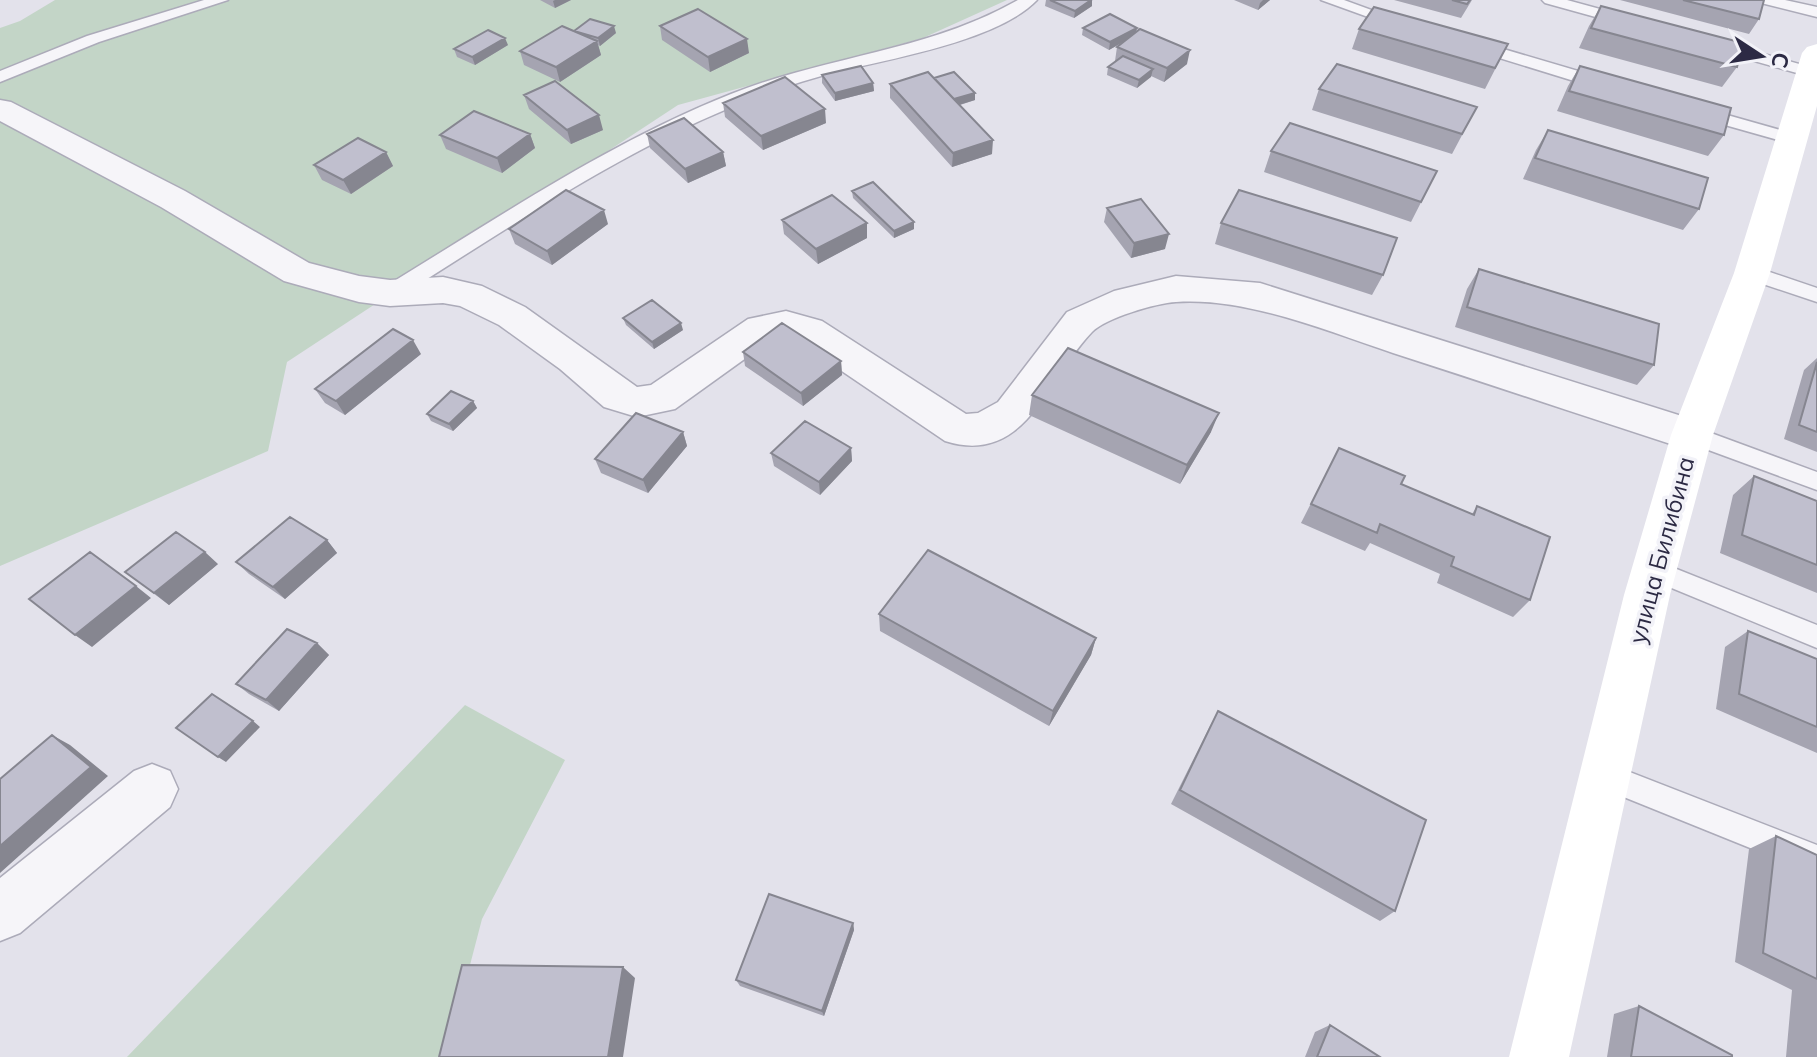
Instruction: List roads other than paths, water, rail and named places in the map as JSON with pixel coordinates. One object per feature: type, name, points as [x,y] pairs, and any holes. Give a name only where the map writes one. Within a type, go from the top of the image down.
[{"type":"main road","name":"улица Билибина","points":[[1539,1057],[1654,570],[1692,435],[1752,273],[1814,62]]},
{"type":"street","points":[[0,109],[173,199],[297,272],[359,289],[390,293],[443,290],[469,295],[512,316],[574,359],[618,396],[637,402],[661,398],[761,328],[786,324],[809,330],[959,430],[985,428],[1012,413],[1080,321],[1127,300],[1176,289],[1260,296],[1692,435]]},
{"type":"street","points":[[0,913],[152,789]]},
{"type":"lane","points":[[0,77],[93,39],[220,0]]},
{"type":"lane","points":[[390,293],[600,164],[738,96],[803,75],[906,53],[957,38],[1002,18],[1029,0]]},
{"type":"lane","points":[[1329,0],[1419,29]]},
{"type":"lane","points":[[1550,0],[1642,25]]},
{"type":"lane","points":[[1766,0],[1817,12]]},
{"type":"lane","points":[[1449,38],[1628,91]]},
{"type":"lane","points":[[1688,38],[1814,62]]},
{"type":"lane","points":[[1687,108],[1792,139]]},
{"type":"lane","points":[[1752,273],[1817,295]]},
{"type":"lane","points":[[1692,435],[1817,481]]},
{"type":"lane","points":[[1654,570],[1817,637]]},
{"type":"lane","points":[[1604,775],[1817,860]]}]
